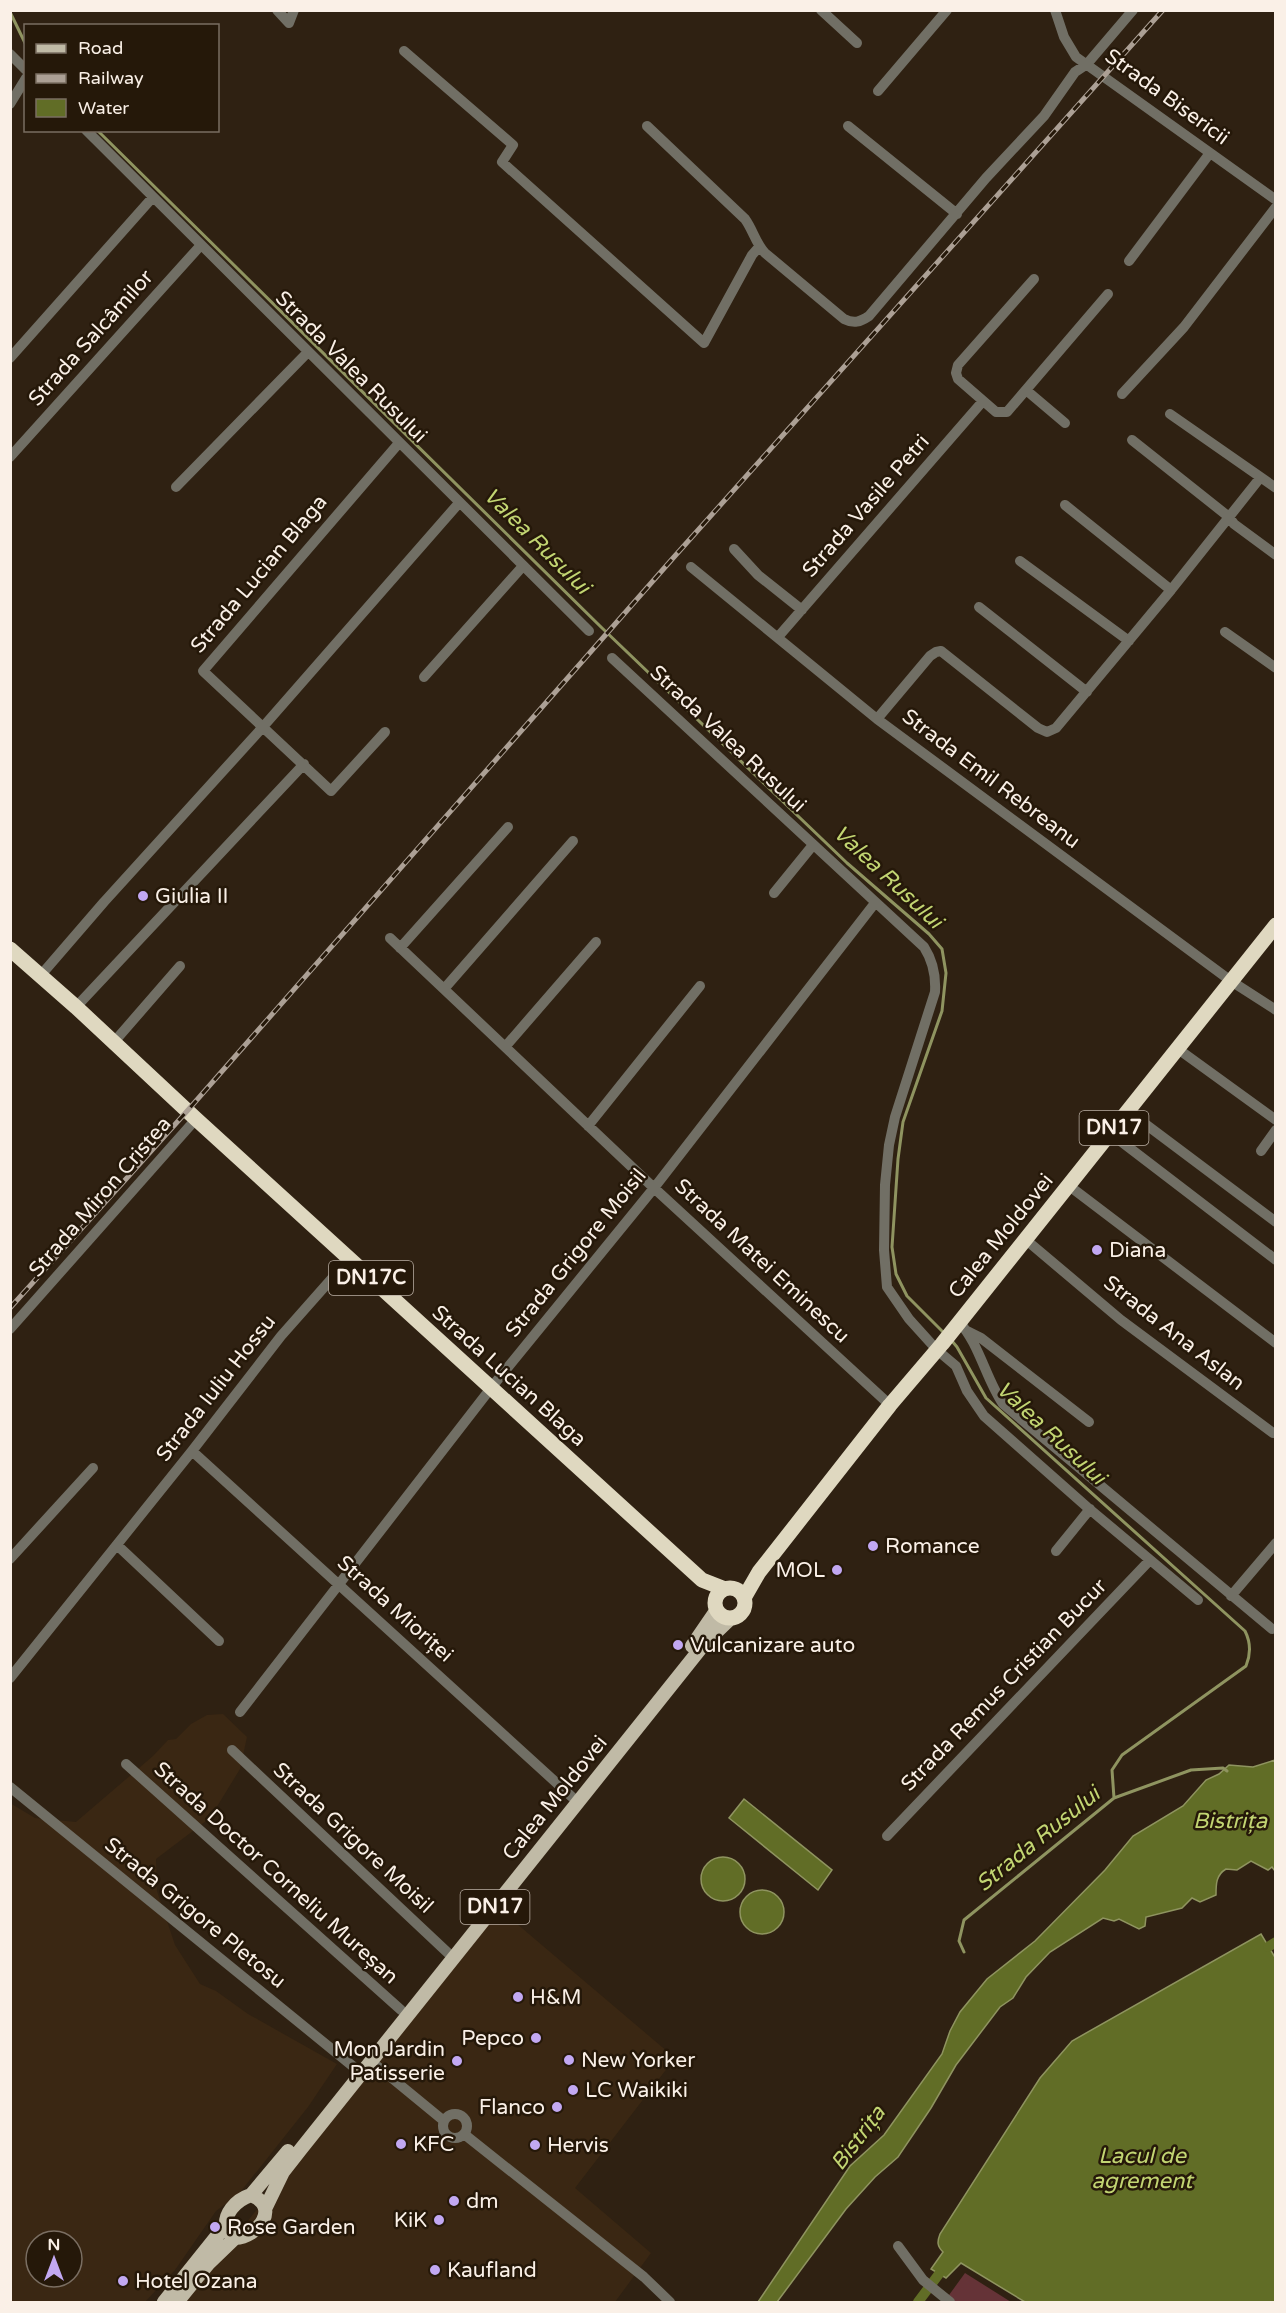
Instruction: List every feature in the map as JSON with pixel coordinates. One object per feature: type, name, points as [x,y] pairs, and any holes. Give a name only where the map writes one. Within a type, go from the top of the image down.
[{"type":"highway","name":"Calea Moldovei","points":[[733,1592],[759,1572],[890,1405],[939,1347],[959,1328],[1025,1239],[1275,926]]},
{"type":"highway","name":"Strada Lucian Blaga","points":[[10,949],[76,1006],[196,1119],[702,1580],[715,1606]]},
{"type":"highway","name":"Strada Lucian Blaga","points":[[702,1580],[733,1592]]},
{"type":"highway","name":"DN17","points":[[715,1606],[720,1591],[733,1592],[744,1609],[736,1617],[730,1619]]},
{"type":"highway","points":[[715,1606],[720,1615],[730,1619]]},
{"type":"main road","name":"Calea Moldovei","points":[[251,2195],[448,1953],[699,1638],[715,1606]]},
{"type":"main road","name":"Calea Moldovei","points":[[266,2206],[284,2172],[371,2061],[705,1643],[730,1619]]},
{"type":"main road","points":[[177,2302],[208,2264],[235,2238],[247,2236],[262,2222],[266,2206],[259,2198],[251,2195],[231,2209],[225,2226],[235,2238]]},
{"type":"main road","points":[[164,2302],[225,2226]]},
{"type":"street","points":[[277,10],[289,23],[294,10]]},
{"type":"street","points":[[821,10],[857,43]]},
{"type":"street","points":[[878,91],[947,10]]},
{"type":"street","name":"Strada Bisericii","points":[[1055,10],[1059,25],[1076,57],[1275,200]]},
{"type":"street","points":[[647,126],[745,219],[753,230],[759,247],[844,319],[857,322],[869,316],[986,178],[1044,116],[1075,72],[1087,64],[1134,10]]},
{"type":"street","points":[[404,51],[513,145],[502,162],[704,343],[752,255],[759,247]]},
{"type":"street","points":[[10,54],[24,68]]},
{"type":"street","points":[[10,104],[24,81]]},
{"type":"street","points":[[848,126],[957,214]]},
{"type":"street","name":"Strada Valea Rusului","points":[[88,132],[589,631]]},
{"type":"street","points":[[1129,261],[1210,153]]},
{"type":"street","points":[[10,358],[153,197]]},
{"type":"street","points":[[1122,394],[1184,327],[1275,207]]},
{"type":"street","name":"Strada Salcâmilor","points":[[10,457],[201,245]]},
{"type":"street","points":[[1034,279],[958,365],[956,373],[958,379],[996,412],[1002,414],[1007,412],[1108,294]]},
{"type":"street","points":[[176,488],[308,352]]},
{"type":"street","points":[[1026,390],[1065,423]]},
{"type":"street","name":"Strada Vasile Petri","points":[[778,637],[983,401]]},
{"type":"street","points":[[1170,414],[1275,488]]},
{"type":"street","points":[[1132,440],[1275,555]]},
{"type":"street","name":"Strada Lucian Blaga","points":[[385,732],[331,791],[203,670],[399,442]]},
{"type":"street","points":[[877,719],[911,677],[936,652],[945,653],[1038,728],[1047,732],[1056,728],[1171,590],[1260,478]]},
{"type":"street","points":[[41,975],[459,503]]},
{"type":"street","points":[[1065,505],[1171,590]]},
{"type":"street","points":[[735,549],[758,575],[802,610]]},
{"type":"street","points":[[1020,561],[1129,641]]},
{"type":"street","points":[[424,677],[523,566]]},
{"type":"street","name":"Strada Emil Rebreanu","points":[[692,567],[877,719],[1231,981],[1275,1010]]},
{"type":"street","points":[[979,607],[1087,692]]},
{"type":"street","points":[[1225,632],[1275,668]]},
{"type":"street","name":"Strada Valea Rusului","points":[[612,658],[924,947],[931,958],[936,980],[934,992],[895,1117],[885,1185],[884,1250],[887,1287],[909,1319],[956,1366],[984,1416],[1198,1600]]},
{"type":"street","points":[[76,1006],[304,764]]},
{"type":"street","points":[[400,948],[508,827]]},
{"type":"street","points":[[444,989],[573,841]]},
{"type":"street","points":[[774,893],[813,845]]},
{"type":"street","name":"Strada Grigore Moisil","points":[[240,1712],[491,1388],[654,1188],[875,903]]},
{"type":"street","name":"Strada Matei Eminescu","points":[[390,938],[654,1188],[890,1405]]},
{"type":"street","points":[[505,1047],[596,942]]},
{"type":"street","points":[[114,1042],[180,966]]},
{"type":"street","points":[[588,1126],[700,986]]},
{"type":"street","points":[[1178,1048],[1275,1119]]},
{"type":"street","points":[[1128,1111],[1275,1222]]},
{"type":"street","name":"Strada Miron Cristea","points":[[10,1329],[196,1119]]},
{"type":"street","points":[[1261,1151],[1275,1130]]},
{"type":"street","points":[[1110,1133],[1275,1260]]},
{"type":"street","points":[[1068,1185],[1275,1343]]},
{"type":"street","name":"Strada Ana Aslan","points":[[1025,1239],[1121,1320],[1273,1433]]},
{"type":"street","name":"Strada Iuliu Hossu","points":[[10,1678],[281,1336],[350,1258]]},
{"type":"street","points":[[959,1328],[981,1338],[1089,1422]]},
{"type":"street","points":[[959,1328],[1003,1404],[1272,1629]]},
{"type":"street","name":"Strada Mioriței","points":[[192,1451],[572,1797]]},
{"type":"street","points":[[10,1559],[93,1468]]},
{"type":"street","points":[[1056,1551],[1090,1509]]},
{"type":"street","points":[[1231,1596],[1275,1543]]},
{"type":"street","points":[[117,1545],[219,1641]]},
{"type":"street","name":"Strada Remus Cristian Bucur","points":[[886,1836],[1150,1560]]},
{"type":"street","name":"Strada Grigore Moisil","points":[[232,1750],[448,1953]]},
{"type":"street","name":"Strada Doctor Corneliu Mureșan","points":[[126,1764],[401,2010]]},
{"type":"street","name":"Strada Grigore Pletosu","points":[[10,1787],[355,2068]]},
{"type":"street","points":[[371,2061],[444,2121]]},
{"type":"street","points":[[452,2114],[463,2116],[467,2123],[464,2134],[457,2138],[449,2136],[444,2130],[444,2121],[452,2114]]},
{"type":"street","points":[[464,2134],[644,2277],[670,2302]]},
{"type":"street","points":[[898,2246],[923,2280],[950,2302]]},
{"type":"shaded area","points":[[223,1714],[247,1737],[240,1769],[210,1818],[156,1859],[157,1891],[175,1945],[200,1984],[216,1991],[248,2014],[337,2064],[308,2107],[238,2195],[216,2211],[175,2270],[145,2302],[11,2302],[10,1803],[35,1818],[76,1822],[153,1756],[168,1740],[176,1739],[191,1724],[207,1715]]},
{"type":"shaded area","points":[[496,1906],[675,2058],[575,2188],[651,2253],[615,2302],[184,2302]]},
{"type":"shaded area","points":[[965,2273],[1011,2302],[944,2302]]},
{"type":"water","name":"Bistrița","points":[[1275,1760],[1275,1871],[1272,1867],[1268,1870],[1251,1861],[1237,1870],[1226,1869],[1218,1877],[1216,1895],[1200,1902],[1192,1898],[1182,1908],[1146,1917],[1145,1926],[1139,1929],[1119,1919],[1114,1921],[1103,1918],[1050,1952],[1026,1977],[1013,1998],[1000,2007],[956,2065],[898,2157],[875,2177],[846,2209],[777,2302],[758,2302],[850,2166],[884,2135],[942,2054],[960,2012],[987,1979],[1035,1941],[1105,1870],[1133,1836],[1183,1806],[1206,1780],[1219,1774],[1229,1765],[1253,1767]]},
{"type":"water","points":[[744,1799],[832,1870],[818,1890],[729,1818]]},
{"type":"water","points":[[723,1857],[732,1858],[739,1863],[744,1870],[744,1888],[739,1895],[732,1900],[723,1901],[714,1900],[707,1895],[702,1888],[701,1879],[702,1870],[707,1863],[714,1858]]},
{"type":"water","points":[[762,1890],[777,1897],[784,1912],[777,1927],[762,1934],[747,1927],[740,1912],[747,1897]]},
{"type":"water","name":"Lacul de agrement","points":[[1261,1934],[1276,1959],[1275,2302],[1025,2302],[961,2263],[946,2278],[931,2269],[943,2252],[938,2244],[940,2234],[1040,2078],[1072,2041]]},
{"type":"waterway","name":"Valea Rusului","points":[[10,12],[24,41]]},
{"type":"waterway","name":"Valea Rusului","points":[[99,132],[601,627],[847,863],[929,934],[942,949],[946,973],[942,1011],[903,1122],[892,1247],[896,1274],[907,1296],[945,1334]]},
{"type":"waterway","name":"Valea Rusului","points":[[952,1341],[986,1398],[1247,1635],[1250,1648],[1246,1666],[1122,1755],[1112,1770],[1114,1798]]},
{"type":"waterway","name":"Strada Rusului","points":[[964,1952],[959,1941],[964,1920],[1114,1798],[1191,1770],[1223,1768],[1227,1771]]},
{"type":"waterway","points":[[1268,1947],[1276,1942]]},
{"type":"waterway","points":[[918,2302],[939,2274]]},
{"type":"railway","points":[[10,1308],[188,1110],[674,557],[1163,10]]},
{"type":"place","name":"Giulia II","points":[[143,896]]},
{"type":"place","name":"Diana","points":[[1097,1250]]},
{"type":"place","name":"Romance","points":[[873,1546]]},
{"type":"place","name":"MOL","points":[[837,1570]]},
{"type":"place","name":"Vulcanizare auto","points":[[678,1645]]},
{"type":"place","name":"H&M","points":[[518,1997]]},
{"type":"place","name":"Pepco","points":[[536,2038]]},
{"type":"place","name":"New Yorker","points":[[569,2060]]},
{"type":"place","name":"Mon Jardin Patisserie","points":[[457,2061]]},
{"type":"place","name":"LC Waikiki","points":[[573,2090]]},
{"type":"place","name":"Flanco","points":[[557,2107]]},
{"type":"place","name":"KFC","points":[[401,2144]]},
{"type":"place","name":"Hervis","points":[[535,2145]]},
{"type":"place","name":"dm","points":[[454,2201]]},
{"type":"place","name":"KiK","points":[[439,2220]]},
{"type":"place","name":"Rose Garden","points":[[215,2227]]},
{"type":"place","name":"Kaufland","points":[[435,2270]]},
{"type":"place","name":"Hotel Ozana","points":[[123,2281]]}]
